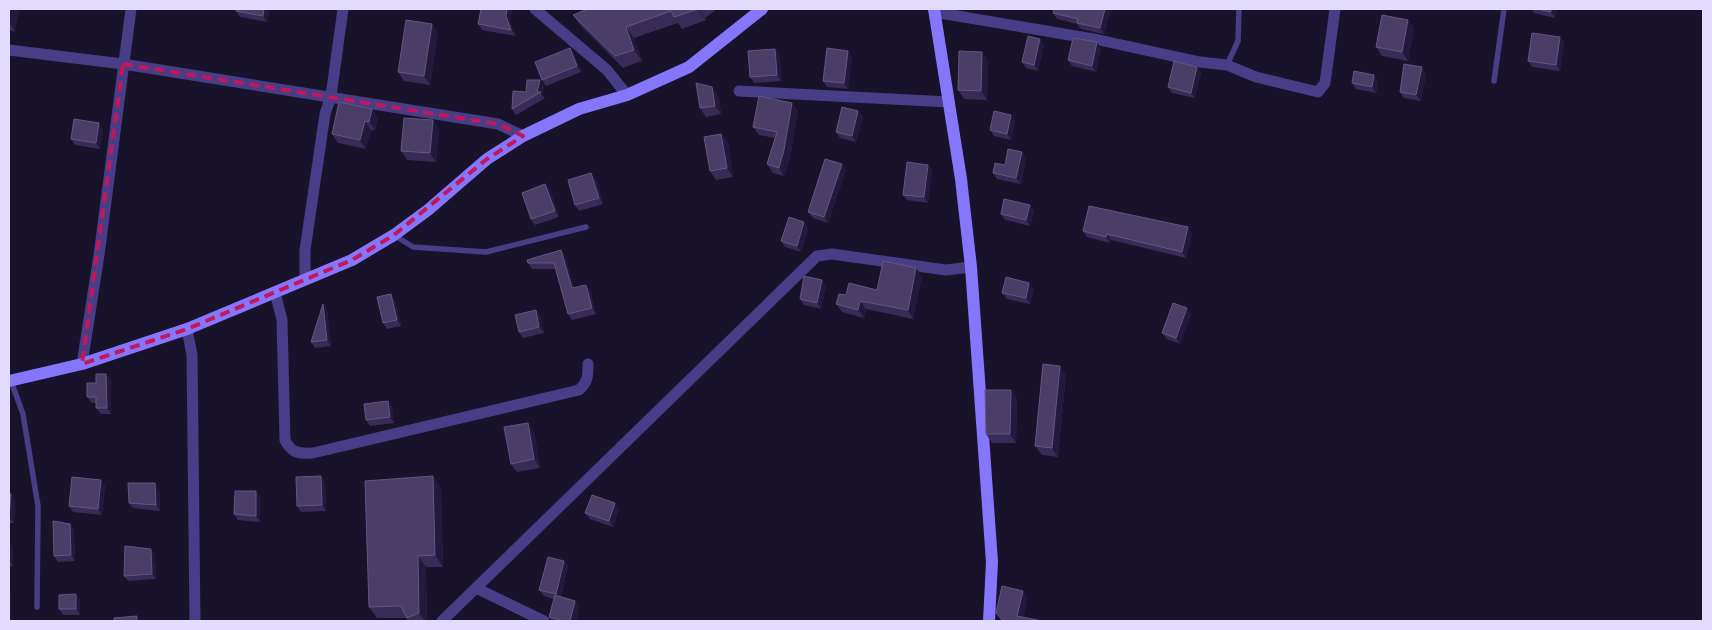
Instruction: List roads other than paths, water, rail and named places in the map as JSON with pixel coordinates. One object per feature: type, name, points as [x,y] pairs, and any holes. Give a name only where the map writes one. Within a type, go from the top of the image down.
[{"type":"street","points":[[82,364],[99,255],[131,9]]},
{"type":"street","points":[[305,280],[305,250],[325,114],[331,96],[343,9]]},
{"type":"street","points":[[535,9],[607,70],[627,95]]},
{"type":"street","points":[[10,381],[82,364],[187,329],[352,260],[394,235],[428,210],[487,159],[523,136],[579,109],[627,95],[689,67],[762,9]]},
{"type":"street","points":[[989,621],[992,562],[971,267],[962,179],[934,10],[1099,40],[1200,62],[1227,65],[1256,77],[1318,92],[1325,83],[1335,9]]},
{"type":"street","points":[[9,50],[123,64],[331,96],[498,124],[523,136]]},
{"type":"street","points":[[739,91],[949,102]]},
{"type":"street","points":[[442,621],[817,256],[832,254],[946,270],[971,267]]},
{"type":"street","points":[[275,292],[282,320],[285,440],[289,448],[299,454],[313,453],[579,390],[586,385],[588,364]]},
{"type":"street","points":[[187,329],[192,355],[195,621]]},
{"type":"street","points":[[476,588],[544,621]]},
{"type":"lane","points":[[1227,65],[1238,41],[1239,9]]},
{"type":"lane","points":[[1494,81],[1504,9]]},
{"type":"lane","points":[[394,235],[413,247],[486,252],[586,227]]},
{"type":"lane","points":[[10,381],[23,414],[38,506],[37,608]]}]
